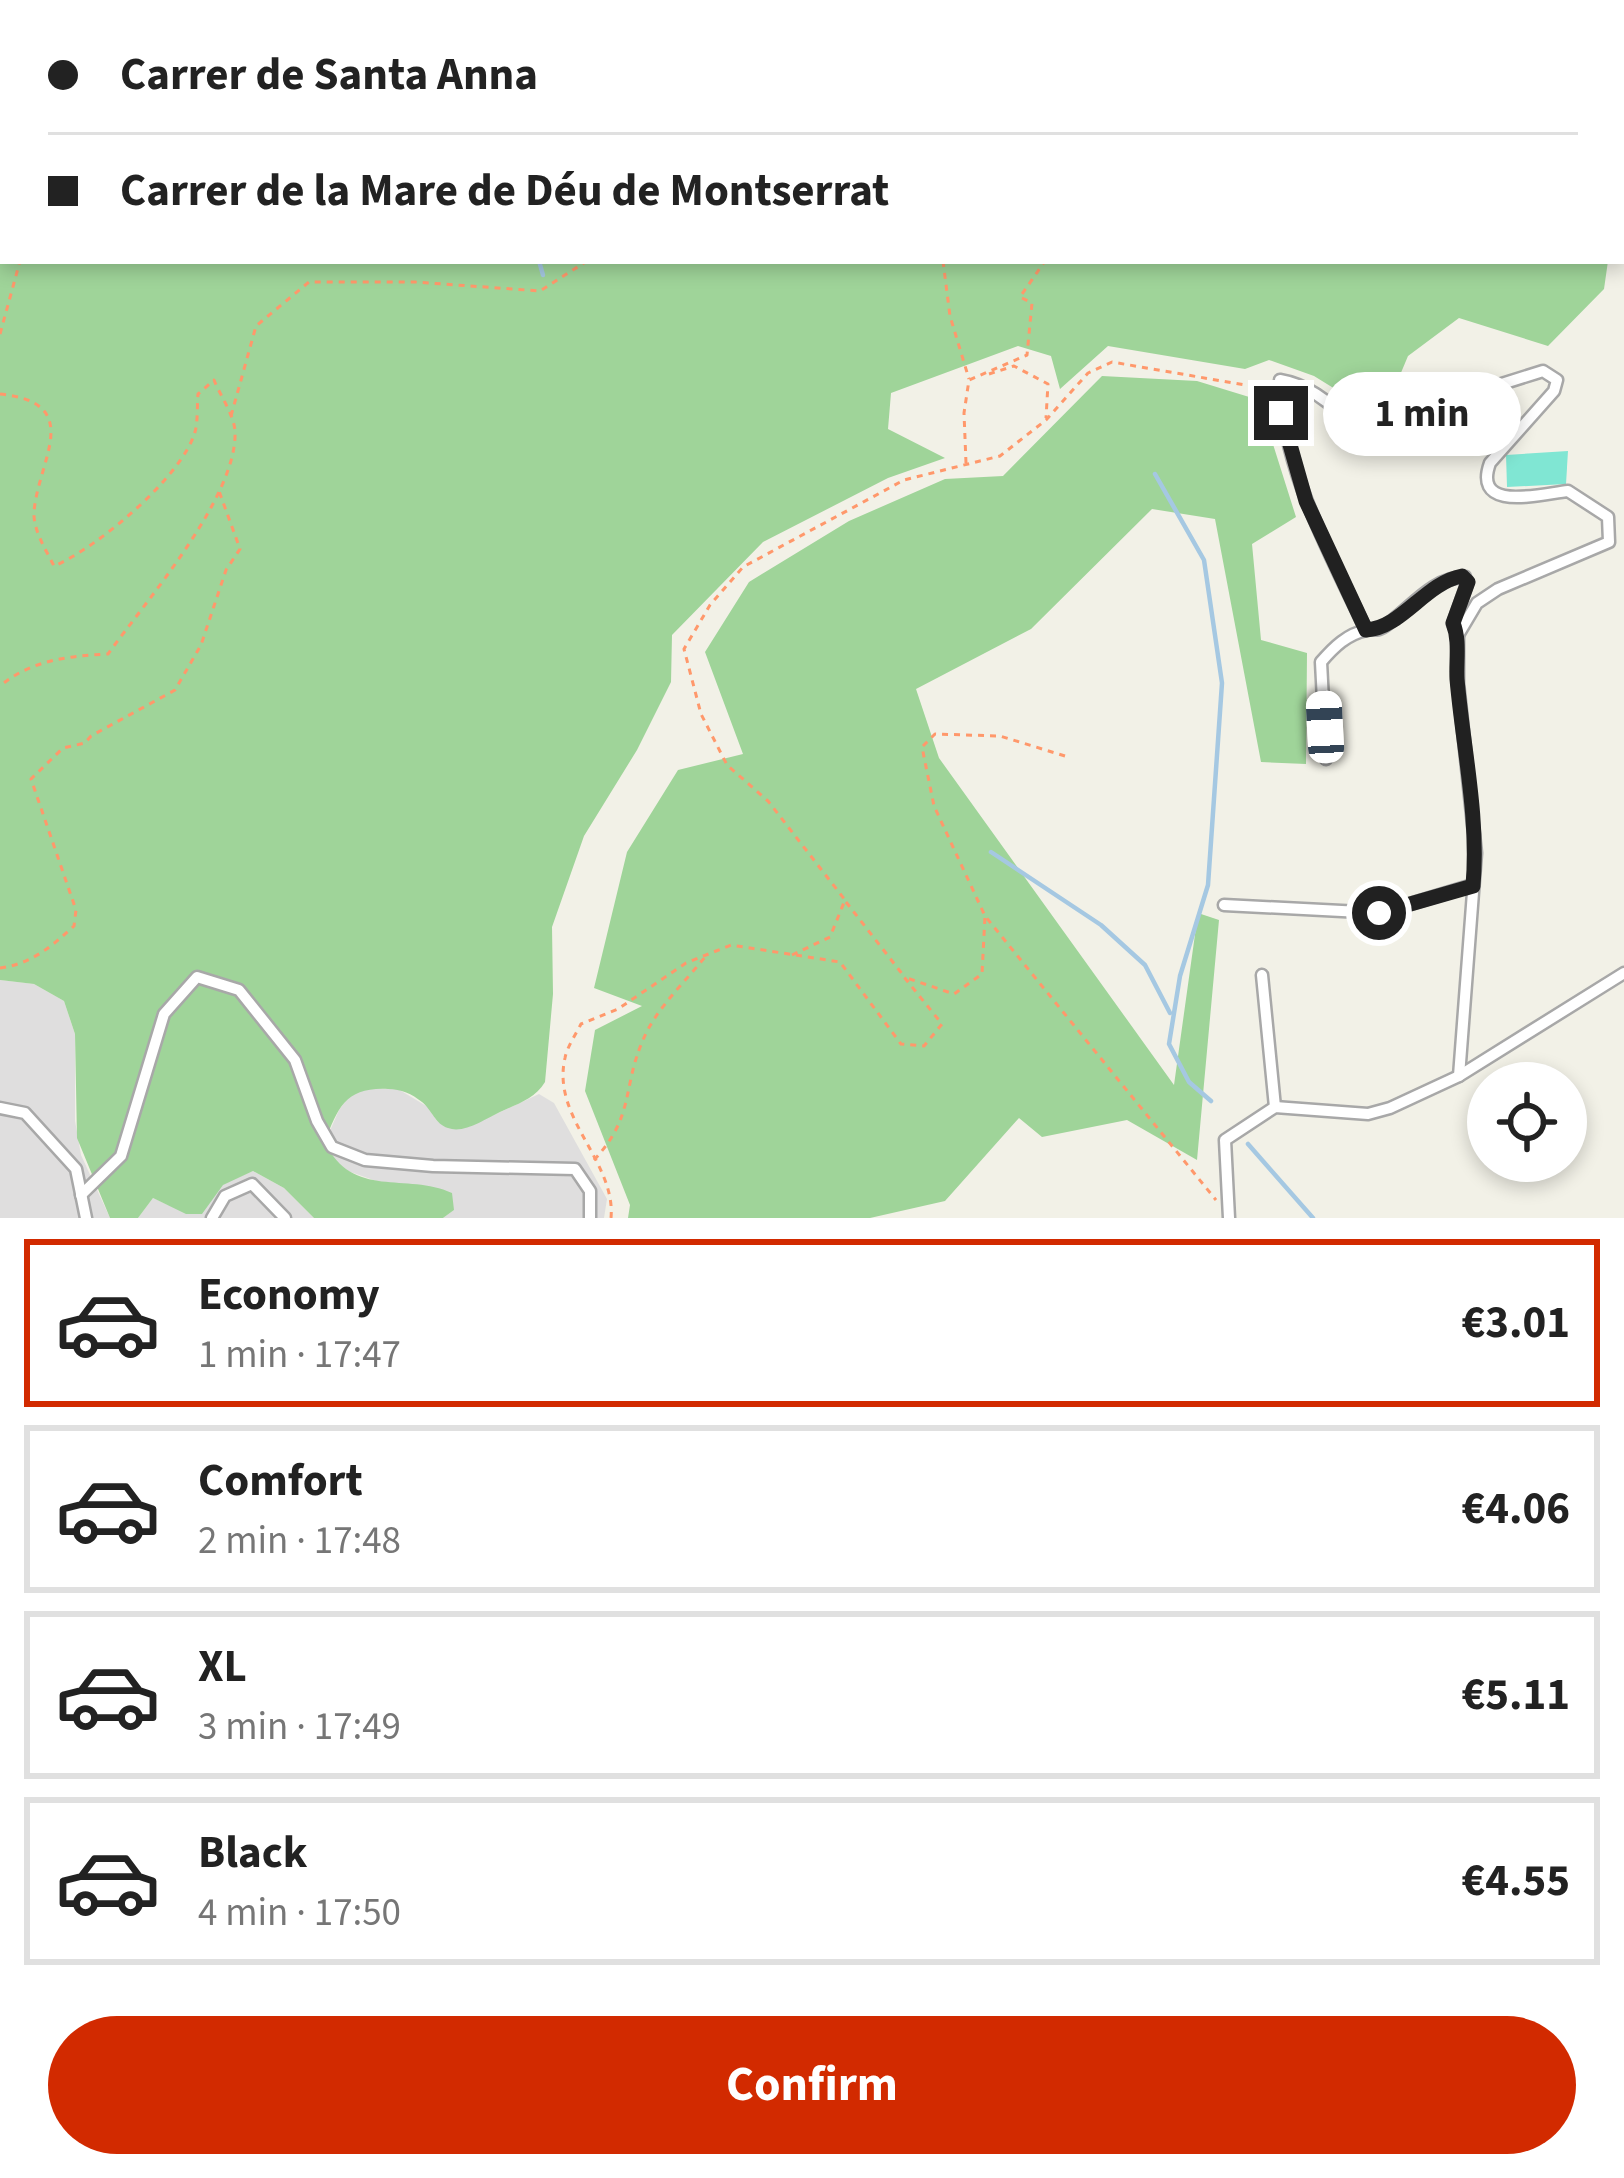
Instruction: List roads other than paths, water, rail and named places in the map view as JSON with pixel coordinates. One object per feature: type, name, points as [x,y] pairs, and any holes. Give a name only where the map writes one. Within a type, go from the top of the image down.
[{"type":"street","points":[[1366,630],[1306,501],[1281,413],[1280,380],[1305,384],[1374,446],[1470,394],[1543,371],[1558,380],[1554,392],[1490,463],[1487,488],[1496,496],[1510,498],[1568,491],[1608,518],[1610,542],[1498,589],[1477,603],[1458,635]]},
{"type":"street","points":[[1327,759],[1322,662],[1339,642],[1380,629],[1432,589],[1462,576],[1468,584],[1453,623],[1458,635],[1457,683],[1476,853],[1459,1076]]},
{"type":"street","points":[[1224,905],[1379,913],[1473,886]]},
{"type":"street","points":[[1229,1218],[1225,1140],[1274,1107],[1368,1114],[1459,1076],[1624,973]]},
{"type":"street","points":[[1262,975],[1274,1107]]},
{"type":"street","points":[[81,1195],[121,1156],[164,1014],[197,977],[239,990],[295,1060],[332,1147],[365,1160],[574,1169],[590,1191],[590,1218]]},
{"type":"street","points":[[0,1108],[26,1113],[76,1169],[86,1218]]},
{"type":"street","points":[[212,1218],[225,1196],[252,1184],[285,1218]]},
{"type":"waterway","points":[[540,264],[543,275]]},
{"type":"waterway","points":[[1155,474],[1204,560],[1222,683],[1208,885],[1180,976],[1169,1044],[1189,1082],[1211,1101]]},
{"type":"waterway","points":[[991,852],[1101,925],[1145,965],[1170,1013]]},
{"type":"waterway","points":[[1248,1144],[1313,1218]]}]
